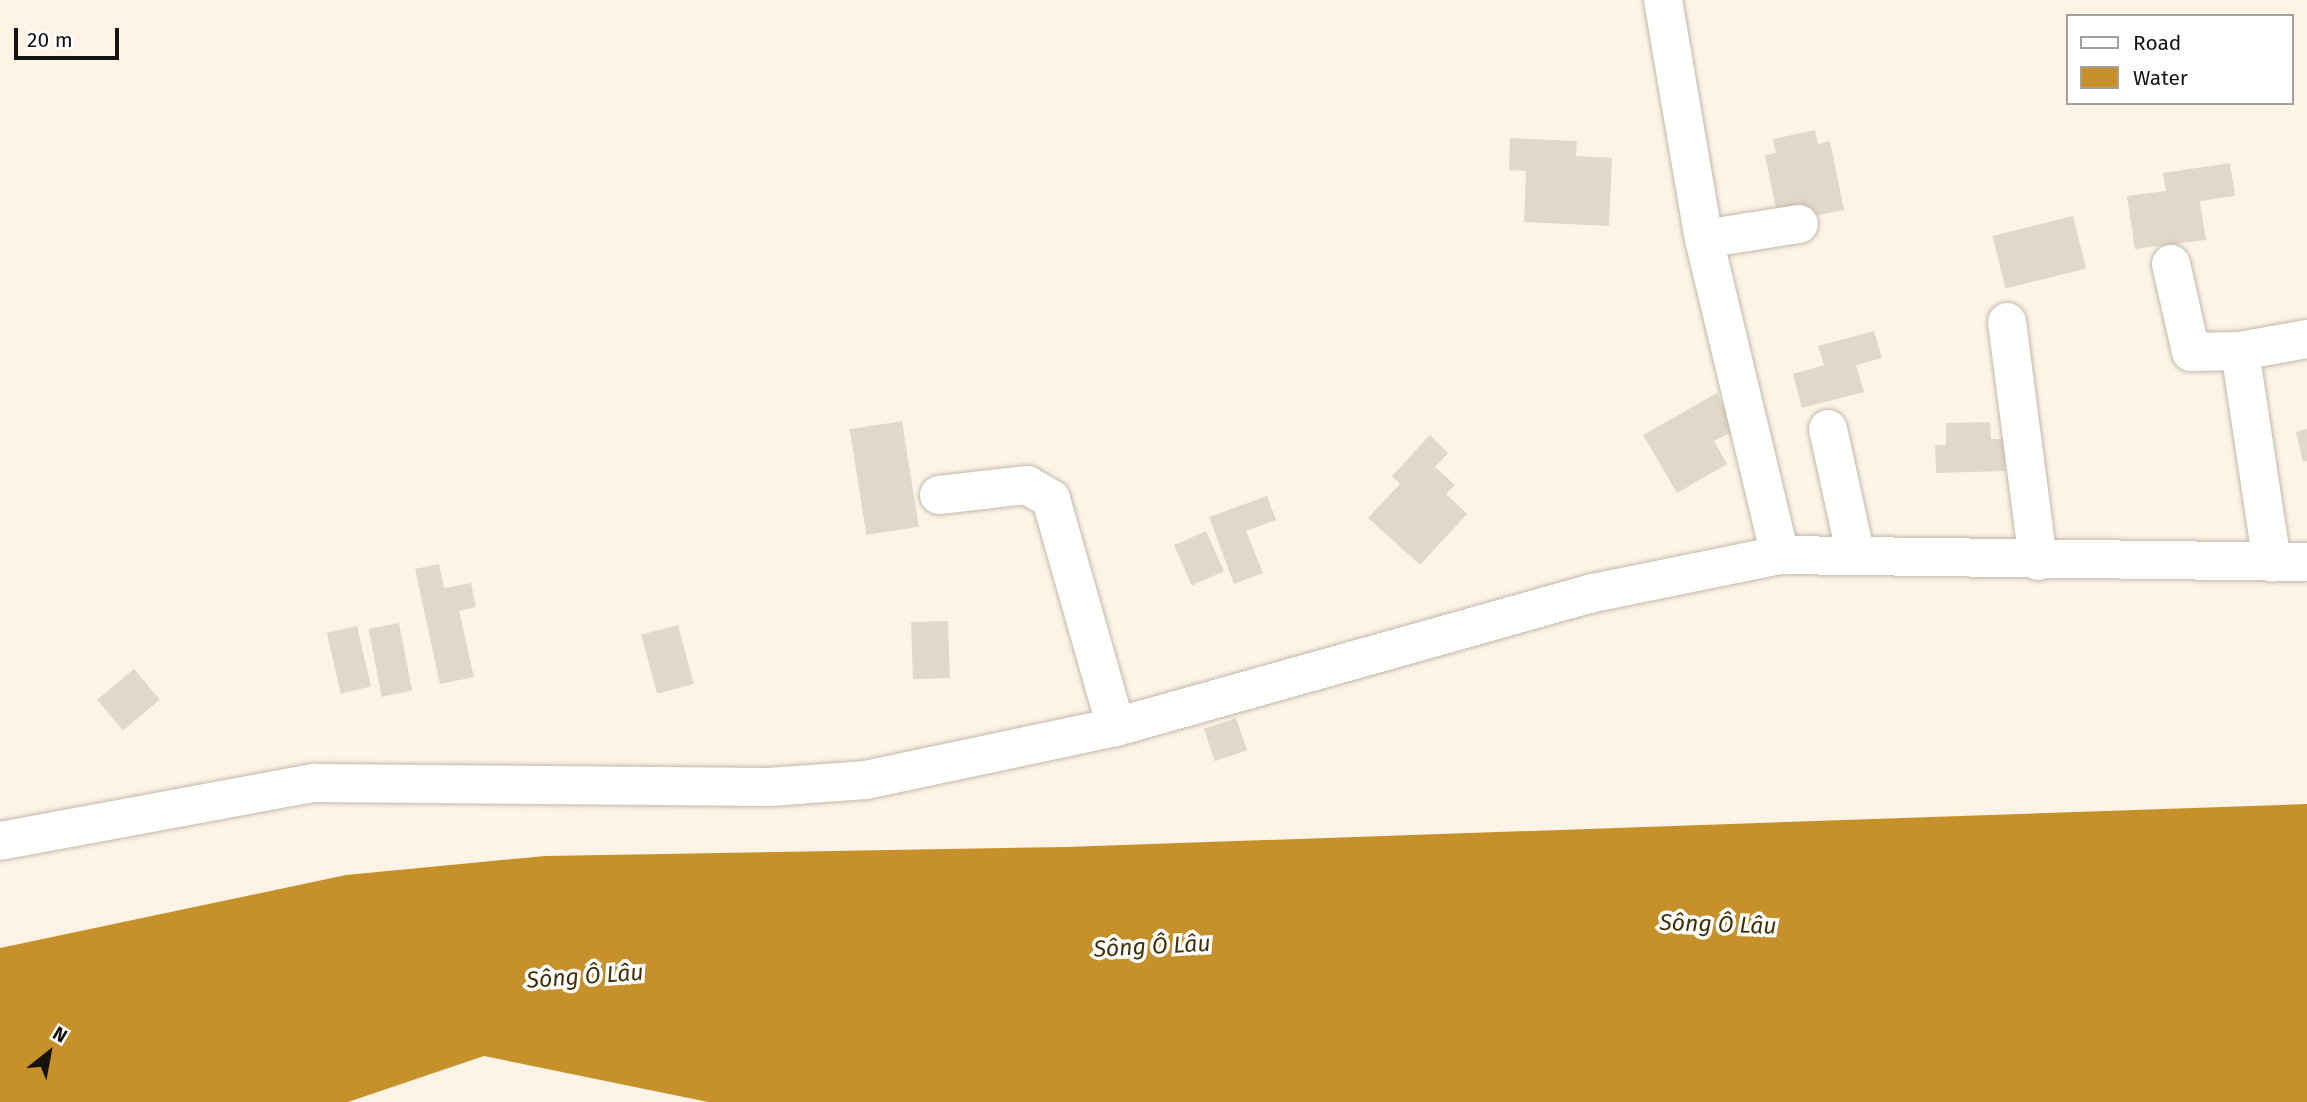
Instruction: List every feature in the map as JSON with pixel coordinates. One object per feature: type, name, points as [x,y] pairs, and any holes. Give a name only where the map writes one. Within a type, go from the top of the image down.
[{"type":"street","points":[[1663,0],[1704,239],[1780,555]]},
{"type":"street","points":[[1704,239],[1799,224]]},
{"type":"street","points":[[2171,264],[2190,352],[2241,351],[2307,339]]},
{"type":"street","points":[[2007,322],[2038,561]]},
{"type":"street","points":[[0,841],[314,783],[824,785],[1116,727],[1593,593],[1780,555],[2289,563],[2241,351]]},
{"type":"street","points":[[1828,429],[1856,556]]},
{"type":"street","points":[[939,495],[1027,485],[1051,499],[1116,727]]},
{"type":"water","name":"Sông Ô Lâu","points":[[2307,804],[2307,1102],[708,1102],[484,1056],[348,1102],[0,1102],[0,948],[346,875],[545,856],[1066,847]]},
{"type":"building","points":[[1815,130],[1818,144],[1830,141],[1844,210],[1779,223],[1765,155],[1776,153],[1773,139]]},
{"type":"building","points":[[1510,138],[1577,141],[1576,156],[1612,158],[1609,226],[1524,222],[1526,171],[1509,170]]},
{"type":"building","points":[[2230,163],[2235,196],[2200,201],[2206,240],[2135,249],[2127,196],[2166,191],[2163,173]]},
{"type":"building","points":[[2073,216],[2086,268],[2006,288],[1992,236]]},
{"type":"building","points":[[1874,331],[1882,358],[1856,365],[1864,392],[1802,408],[1793,374],[1824,365],[1818,346]]},
{"type":"building","points":[[1717,393],[1737,429],[1714,441],[1727,464],[1677,493],[1643,435]]},
{"type":"building","points":[[902,421],[919,527],[866,535],[850,429]]},
{"type":"building","points":[[1990,422],[1991,439],[2004,439],[2005,471],[1936,473],[1935,445],[1946,445],[1946,423]]},
{"type":"building","points":[[2307,429],[2307,461],[2303,462],[2296,432]]},
{"type":"building","points":[[1430,435],[1448,453],[1435,467],[1455,485],[1446,494],[1467,514],[1420,565],[1368,518],[1400,484],[1392,476]]},
{"type":"building","points":[[1267,496],[1276,520],[1246,531],[1263,573],[1234,584],[1209,517]]},
{"type":"building","points":[[1206,531],[1224,571],[1192,585],[1174,545]]},
{"type":"building","points":[[439,564],[444,588],[471,583],[476,607],[459,611],[474,677],[440,684],[415,569]]},
{"type":"building","points":[[948,621],[950,678],[913,679],[911,622]]},
{"type":"building","points":[[399,623],[412,691],[382,697],[369,629]]},
{"type":"building","points":[[678,625],[694,684],[657,694],[641,635]]},
{"type":"building","points":[[357,626],[371,686],[341,693],[327,633]]},
{"type":"building","points":[[134,669],[160,700],[123,730],[97,700]]},
{"type":"building","points":[[1236,718],[1247,750],[1215,761],[1204,729]]}]
